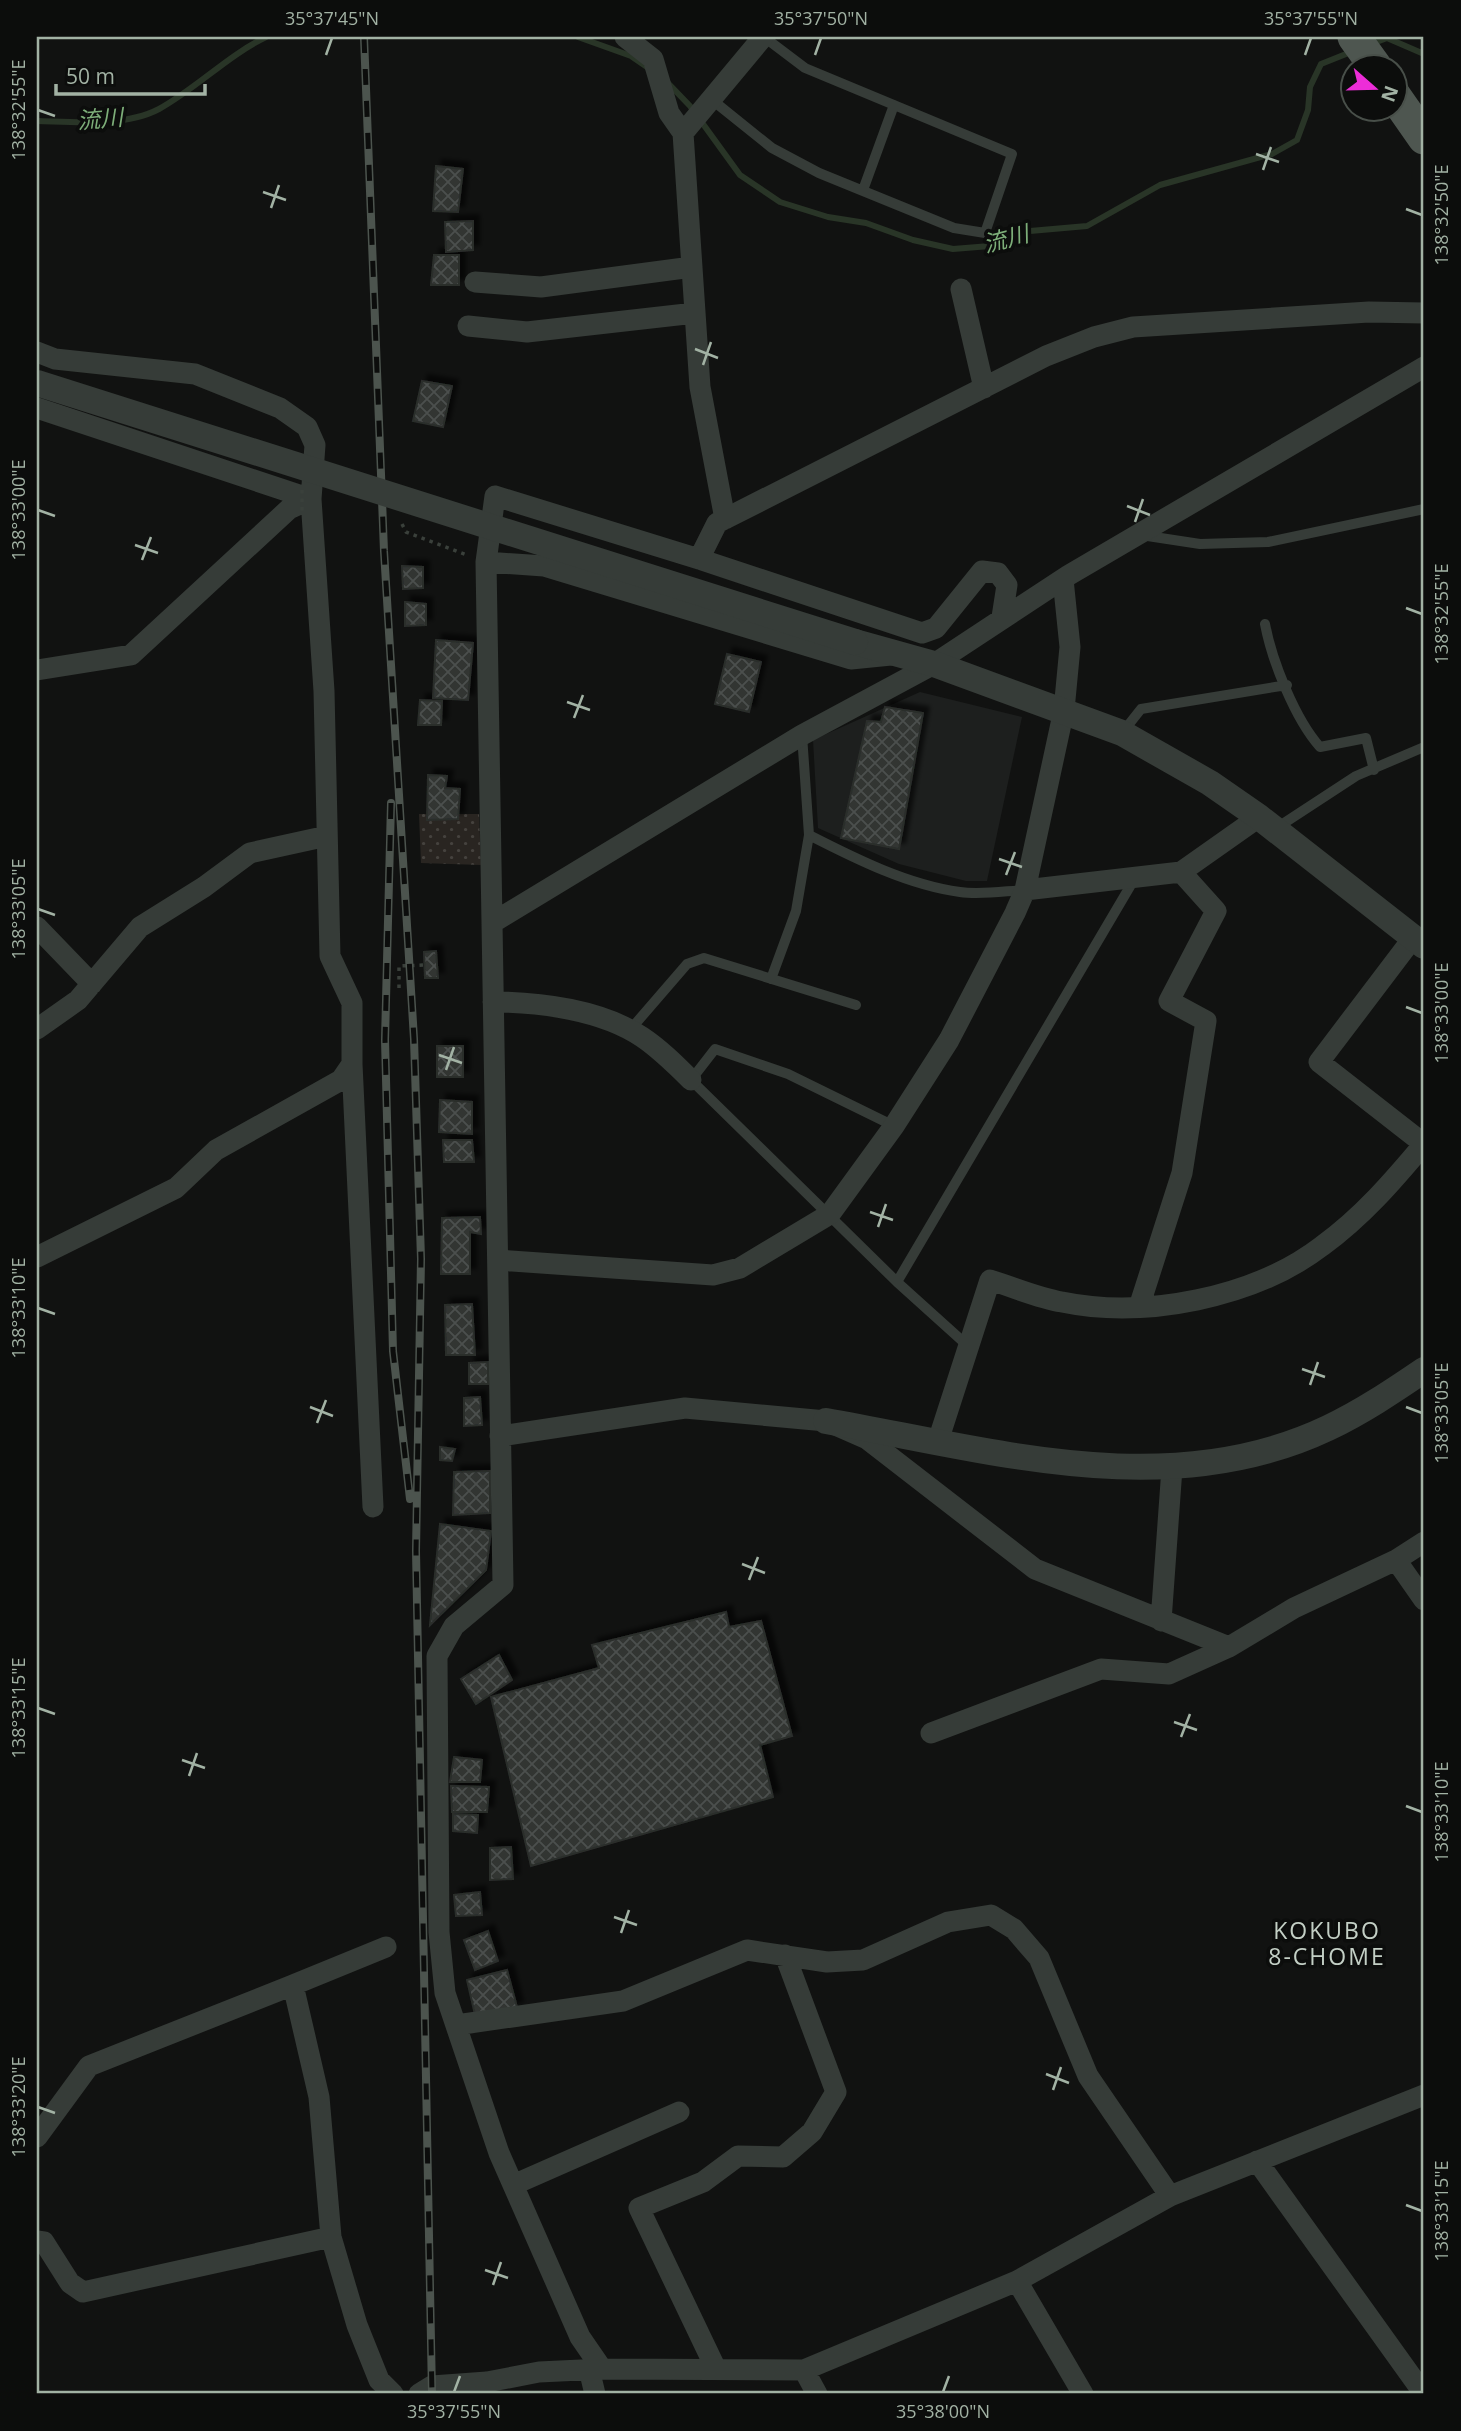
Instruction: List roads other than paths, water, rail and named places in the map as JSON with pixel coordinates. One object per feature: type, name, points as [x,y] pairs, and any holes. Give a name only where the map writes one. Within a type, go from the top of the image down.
[{"type":"main road","points":[[1408,114],[1424,138]]},
{"type":"street","points":[[625,37],[653,59],[669,113],[683,134],[700,387],[725,519]]},
{"type":"street","points":[[683,134],[764,37]]},
{"type":"street","points":[[475,282],[541,287],[692,267]]},
{"type":"street","points":[[961,289],[984,388]]},
{"type":"street","points":[[699,559],[717,523],[1058,351],[1094,337],[1133,327],[1369,312],[1424,313]]},
{"type":"street","points":[[468,326],[527,332],[695,313]]},
{"type":"street","points":[[37,352],[55,359],[195,374],[280,408],[307,427],[315,445],[305,501],[324,691],[330,956],[352,1003],[352,1064],[373,1507]]},
{"type":"street","points":[[492,923],[802,735],[934,664],[1063,579],[1424,367]]},
{"type":"street","points":[[37,383],[855,642],[934,664],[1122,733],[1210,783],[1267,823],[1419,942],[1319,1062],[1424,1144],[1376,1200],[1321,1248],[1234,1291],[1169,1305],[1110,1308],[1060,1302],[990,1280],[938,1441]]},
{"type":"street","points":[[37,408],[305,501]]},
{"type":"street","points":[[595,2394],[595,2369],[513,2185],[445,1993],[439,1932],[437,1656],[454,1626],[503,1585],[486,562],[495,496],[699,559],[922,634],[936,628],[965,587],[982,571],[998,573],[1007,585],[1002,617]]},
{"type":"street","points":[[37,670],[131,655],[289,509],[305,501]]},
{"type":"street","points":[[486,562],[544,566],[851,659],[900,654]]},
{"type":"street","points":[[498,1260],[713,1275],[740,1268],[830,1214],[894,1126],[949,1041],[1025,890],[1064,710],[1070,647],[1063,579]]},
{"type":"street","points":[[1025,890],[1181,872],[1267,823]]},
{"type":"street","points":[[37,1028],[78,1000],[140,927],[204,887],[250,853],[327,836]]},
{"type":"street","points":[[1139,1307],[1182,1172],[1206,1021],[1169,1001],[1216,911],[1181,872]]},
{"type":"street","points":[[37,927],[92,984]]},
{"type":"street","points":[[493,1002],[517,1002],[610,1021],[641,1036],[691,1080]]},
{"type":"street","points":[[37,1257],[176,1188],[216,1150],[341,1080],[352,1064]]},
{"type":"street","points":[[500,1436],[685,1408],[826,1421],[1081,1466],[1172,1468],[1211,1464],[1272,1449],[1328,1429],[1424,1370]]},
{"type":"street","points":[[826,1421],[867,1439],[1035,1569],[1228,1647]]},
{"type":"street","points":[[1161,1621],[1172,1468]]},
{"type":"street","points":[[931,1732],[1101,1669],[1169,1674],[1228,1647],[1294,1608],[1396,1560],[1424,1542]]},
{"type":"street","points":[[1396,1560],[1424,1600]]},
{"type":"street","points":[[456,2025],[623,2001],[747,1950],[827,1962],[863,1960],[948,1922],[991,1915],[1014,1929],[1039,1958],[1088,2076],[1170,2196]]},
{"type":"street","points":[[37,2137],[89,2066],[386,1947]]},
{"type":"street","points":[[716,2369],[639,2208],[703,2182],[738,2156],[783,2157],[812,2132],[836,2092],[785,1955]]},
{"type":"street","points":[[293,1985],[319,2096],[331,2237],[356,2325],[379,2380],[393,2394]]},
{"type":"street","points":[[419,2394],[432,2386],[487,2382],[539,2372],[595,2369],[804,2370],[912,2328],[1017,2281],[1170,2196],[1424,2095]]},
{"type":"street","points":[[513,2185],[679,2112]]},
{"type":"street","points":[[1257,2161],[1424,2394]]},
{"type":"street","points":[[37,2241],[44,2242],[70,2283],[83,2292],[331,2237]]},
{"type":"street","points":[[1017,2281],[1083,2394]]},
{"type":"street","points":[[804,2370],[817,2394]]},
{"type":"lane","points":[[711,99],[772,148],[819,173],[954,228],[985,233],[1012,154],[805,68],[764,37]]},
{"type":"lane","points":[[863,190],[894,104]]},
{"type":"lane","points":[[1140,536],[1200,544],[1268,542],[1424,509]]},
{"type":"lane","points":[[1265,624],[1269,648],[1307,732],[1320,747],[1366,738],[1374,769]]},
{"type":"lane","points":[[1122,733],[1141,709],[1287,685]]},
{"type":"lane","points":[[771,979],[796,911],[809,835],[802,735]]},
{"type":"lane","points":[[1267,823],[1356,776],[1424,747]]},
{"type":"lane","points":[[809,835],[860,860],[934,886],[962,892],[1025,890]]},
{"type":"lane","points":[[897,1282],[1135,878]]},
{"type":"lane","points":[[630,1031],[687,964],[704,958],[856,1005]]},
{"type":"lane","points":[[894,1126],[788,1074],[715,1049],[691,1080],[897,1282],[968,1346]]},
{"type":"waterway","name":"流川","points":[[37,121],[99,122],[146,115],[173,101],[238,53],[266,37]]},
{"type":"waterway","name":"流川","points":[[578,37],[631,56],[647,67]]},
{"type":"waterway","name":"流川","points":[[1371,44],[1387,38],[1424,54]]},
{"type":"waterway","name":"流川","points":[[666,81],[690,106],[740,175],[780,202],[828,217],[866,223],[913,240],[953,249],[990,246],[1030,231],[1087,226],[1160,185],[1272,154],[1297,140],[1308,110],[1310,87],[1321,64],[1338,57]]},
{"type":"railway","points":[[364,37],[384,551],[414,1039],[421,1259],[416,1551],[432,2394]]},
{"type":"railway","points":[[391,803],[385,1040],[393,1351],[410,1499]]},
{"type":"district","name":"KOKUBO 8-CHOME","points":[[1327,1944]]}]
